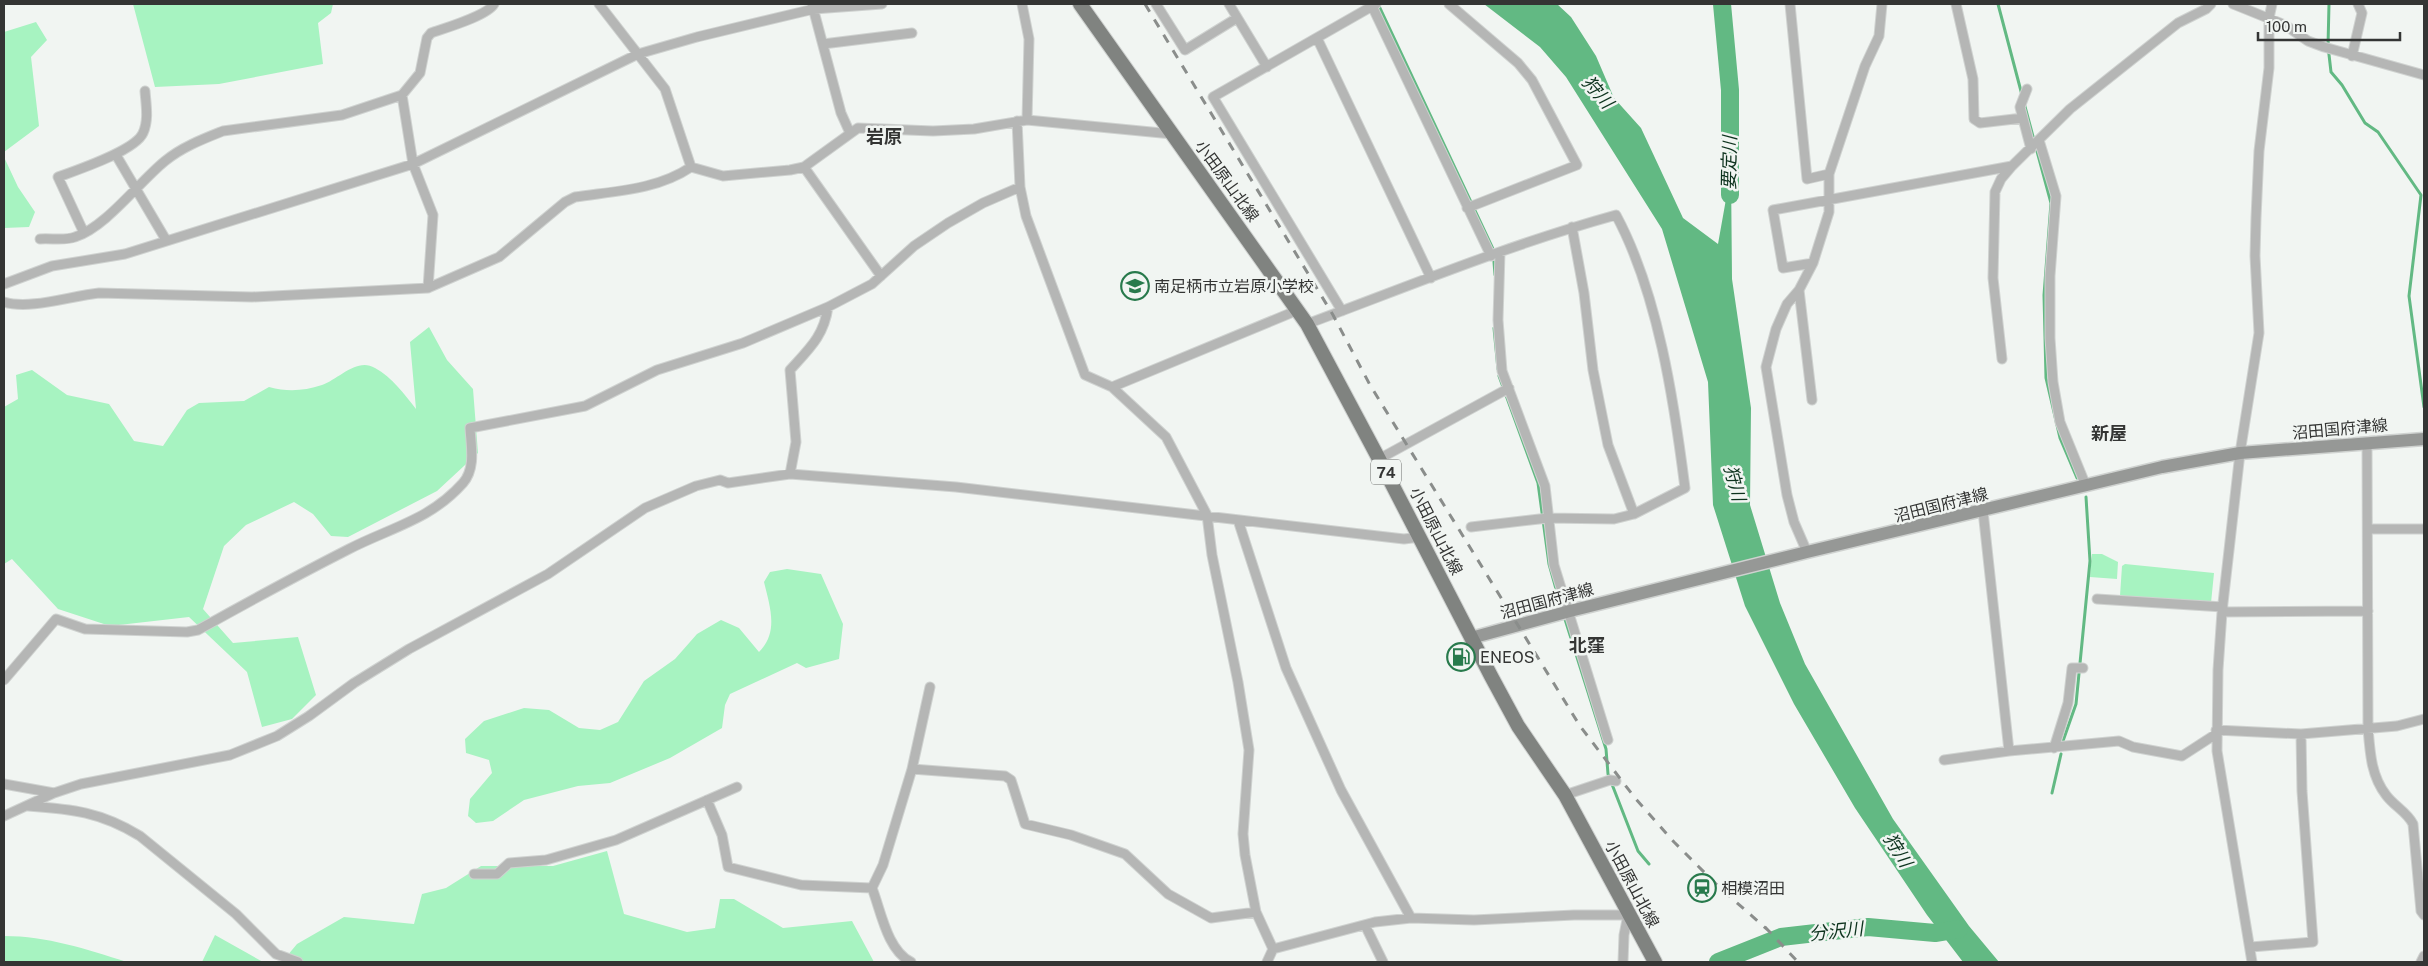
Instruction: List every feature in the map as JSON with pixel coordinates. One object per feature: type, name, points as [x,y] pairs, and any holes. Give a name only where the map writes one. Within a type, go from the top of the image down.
[{"type":"main road","name":"小田原山北線","points":[[1080,4],[1307,324],[1380,459],[1518,726],[1565,795],[1655,962]]},
{"type":"main road","name":"沼田国府津線","points":[[1471,638],[1570,611],[1807,552],[2162,467],[2240,454],[2424,439]]},
{"type":"street","points":[[40,238],[72,238],[84,233],[136,189],[166,160],[185,148],[223,131],[342,115],[402,95],[420,73],[427,38],[431,33],[472,18],[494,4]]},
{"type":"street","points":[[599,4],[665,89],[691,167]]},
{"type":"street","points":[[4,284],[52,266],[125,254],[413,164],[638,54],[813,6],[882,4]]},
{"type":"street","points":[[1022,4],[1029,39],[1027,120]]},
{"type":"street","points":[[1156,4],[1185,50],[1237,18]]},
{"type":"street","points":[[1229,4],[1267,67]]},
{"type":"street","points":[[1449,4],[1518,63],[1532,80],[1578,165],[1467,208]]},
{"type":"street","points":[[1790,4],[1807,179],[1829,174]]},
{"type":"street","points":[[1807,552],[1794,522],[1787,495],[1766,367],[1776,328],[1787,304],[1799,290],[1813,263],[1829,212],[1831,198],[1829,174],[1865,66],[1879,36],[1882,4]]},
{"type":"street","points":[[1956,4],[1973,79],[1974,119],[1980,123],[2023,118]]},
{"type":"street","points":[[2002,359],[1993,278],[1995,192],[2012,166],[2070,109],[2107,82],[2163,34],[2178,23],[2212,4]]},
{"type":"street","points":[[2233,4],[2269,18],[2324,48],[2424,75]]},
{"type":"street","points":[[2252,962],[2217,751],[2216,732],[2223,610],[2240,454],[2259,333],[2255,256],[2256,218],[2259,151],[2269,68],[2269,18],[2272,4]]},
{"type":"street","points":[[2352,56],[2362,13],[2358,4]]},
{"type":"street","points":[[1342,311],[1213,97],[1374,5],[1491,256]]},
{"type":"street","points":[[813,6],[841,113],[850,133]]},
{"type":"street","points":[[823,44],[912,33]]},
{"type":"street","points":[[1317,38],[1431,278]]},
{"type":"street","points":[[2027,89],[2020,107],[2031,149]]},
{"type":"street","points":[[84,233],[58,177],[116,155],[142,135],[147,119],[145,91]]},
{"type":"street","points":[[402,95],[413,164],[433,215],[428,288]]},
{"type":"street","points":[[4,302],[23,306],[74,295],[98,293],[252,297],[428,288],[499,257],[565,202],[575,197],[650,186],[676,177],[691,167],[723,176],[804,167],[858,128],[933,132],[974,129],[1027,120],[1172,134]]},
{"type":"street","points":[[1017,121],[1020,187],[1026,216],[1085,376],[1112,387],[1166,437],[1207,516],[1212,555],[1238,682],[1248,750],[1243,834],[1256,912],[1272,949],[1267,962]]},
{"type":"street","points":[[2039,140],[2056,196],[2050,276],[2050,338],[2054,390],[2060,422],[2086,486]]},
{"type":"street","points":[[116,155],[166,240]]},
{"type":"street","points":[[1813,263],[1783,268],[1773,210],[2012,166]]},
{"type":"street","points":[[804,167],[881,276]]},
{"type":"street","points":[[4,680],[56,619],[86,629],[107,631],[187,632],[198,630],[351,548],[433,510],[446,501],[463,482],[472,461],[470,428],[585,406],[657,370],[743,343],[828,306],[872,284],[914,246],[948,223],[983,203],[1020,187]]},
{"type":"street","points":[[1307,324],[1500,252],[1572,227],[1616,215],[1629,238],[1651,309],[1668,376],[1685,488],[1634,514],[1614,519],[1548,518],[1471,527]]},
{"type":"street","points":[[1572,227],[1584,293],[1593,370],[1606,435],[1620,482],[1634,514]]},
{"type":"street","points":[[1500,252],[1499,347],[1502,371],[1544,486],[1554,565],[1570,611],[1608,740]]},
{"type":"street","points":[[1799,290],[1812,400]]},
{"type":"street","points":[[790,474],[796,442],[790,370],[816,341],[826,323],[828,306]]},
{"type":"street","points":[[1112,387],[1298,310]]},
{"type":"street","points":[[1380,459],[1509,388]]},
{"type":"street","points":[[2367,443],[2368,728],[2375,774],[2385,794],[2409,816],[2412,824],[2421,911],[2424,915]]},
{"type":"street","points":[[4,816],[54,793],[80,784],[230,755],[277,736],[309,716],[354,683],[401,654],[548,574],[646,508],[696,486],[720,480],[728,482],[790,474],[956,487],[1404,539],[1420,537]]},
{"type":"street","points":[[1983,511],[2009,751]]},
{"type":"street","points":[[1238,520],[1286,668],[1341,790],[1411,918]]},
{"type":"street","points":[[2368,529],[2424,529]]},
{"type":"street","points":[[2097,599],[2223,610],[2368,611]]},
{"type":"street","points":[[2054,748],[2068,703],[2072,668],[2078,668]]},
{"type":"street","points":[[911,962],[906,959],[890,938],[872,888],[883,865],[912,769],[930,687]]},
{"type":"street","points":[[1944,760],[2009,751],[2119,741],[2133,747],[2182,756],[2216,732],[2301,734],[2397,726],[2424,719]]},
{"type":"street","points":[[2251,947],[2313,942],[2302,791],[2301,734]]},
{"type":"street","points":[[912,769],[1005,776],[1011,780],[1025,824],[1071,835],[1125,854],[1168,894],[1211,918],[1256,912]]},
{"type":"street","points":[[1565,795],[1610,780],[1616,781]]},
{"type":"street","points":[[4,784],[54,793]]},
{"type":"street","points":[[474,874],[497,874],[510,863],[546,860],[616,840],[737,787]]},
{"type":"street","points":[[707,800],[722,835],[728,867],[801,885],[872,888]]},
{"type":"street","points":[[28,806],[70,809],[107,818],[123,826],[140,836],[236,914],[276,954],[298,962]]},
{"type":"street","points":[[1272,949],[1365,925],[1411,918],[1474,920],[1574,915],[1628,915],[1624,935],[1623,962]]},
{"type":"street","points":[[1365,925],[1383,962]]},
{"type":"street","points":[[2421,962],[2424,956]]},
{"type":"shaded area","points":[[133,4],[333,4],[331,13],[318,23],[323,64],[219,84],[155,87]]},
{"type":"shaded area","points":[[36,22],[47,40],[31,57],[39,126],[4,152],[4,32]]},
{"type":"shaded area","points":[[4,157],[18,187],[35,212],[29,227],[4,228]]},
{"type":"shaded area","points":[[429,327],[447,360],[473,389],[478,453],[437,491],[348,537],[331,536],[313,514],[294,502],[246,525],[224,546],[203,609],[233,643],[298,637],[316,695],[292,719],[262,727],[247,672],[189,617],[110,626],[58,609],[12,559],[4,564],[4,407],[18,399],[16,375],[32,370],[67,395],[109,404],[134,441],[163,446],[187,410],[199,403],[244,401],[269,387],[283,390],[302,390],[315,387],[362,365],[375,368],[387,376],[416,409],[410,342]]},
{"type":"shaded area","points":[[2092,554],[2102,554],[2118,562],[2117,579],[2090,577]]},
{"type":"shaded area","points":[[2125,564],[2214,573],[2211,603],[2120,596],[2122,566]]},
{"type":"shaded area","points":[[787,569],[821,574],[843,624],[839,659],[806,668],[797,663],[730,694],[725,705],[722,728],[670,758],[610,783],[578,786],[524,800],[493,821],[476,823],[468,816],[470,799],[492,773],[489,760],[466,753],[465,739],[484,721],[524,708],[549,710],[579,728],[600,730],[618,722],[644,681],[675,659],[697,634],[721,620],[739,628],[759,652],[769,636],[771,628],[770,610],[764,582],[770,572]]},
{"type":"shaded area","points":[[607,851],[624,914],[687,932],[715,928],[720,899],[734,899],[783,928],[852,921],[874,962],[282,962],[297,944],[344,917],[414,924],[422,894],[446,888],[481,866],[553,866]]},
{"type":"shaded area","points":[[215,935],[263,962],[202,962]]},
{"type":"shaded area","points":[[4,936],[51,941],[127,962],[4,962]]},
{"type":"water","name":"狩川","points":[[1484,4],[1557,4],[1571,17],[1596,56],[1614,98],[1641,128],[1683,218],[1718,244],[1731,171],[1732,279],[1751,408],[1750,505],[1780,603],[1805,664],[1893,819],[1969,926],[1999,962],[1963,962],[1927,915],[1855,808],[1794,704],[1745,606],[1713,505],[1708,382],[1662,229],[1566,77],[1540,47]]},
{"type":"waterway","points":[[1378,4],[1493,249],[1495,275]]},
{"type":"waterway","name":"要定川","points":[[1722,4],[1730,90],[1730,195]]},
{"type":"waterway","points":[[1998,4],[2022,95]]},
{"type":"waterway","points":[[2329,4],[2328,46],[2331,72],[2342,85],[2365,123],[2378,132],[2421,195],[2409,296],[2424,407]]},
{"type":"waterway","points":[[2024,103],[2051,203],[2044,295],[2046,378],[2060,438],[2077,478]]},
{"type":"waterway","points":[[1494,328],[1498,369]]},
{"type":"waterway","points":[[1499,376],[1538,483],[1549,564],[1562,610]]},
{"type":"waterway","points":[[2063,741],[2076,704],[2090,561],[2086,497]]},
{"type":"waterway","points":[[1564,616],[1606,749],[1608,774],[1638,851],[1649,864]]},
{"type":"waterway","points":[[2052,793],[2061,754]]},
{"type":"waterway","name":"分沢川","points":[[1718,962],[1781,937],[1868,927],[1935,933],[1959,929]]},
{"type":"railway","points":[[1145,4],[1333,315],[1370,385],[1580,726],[1635,798],[1674,842],[1718,886],[1770,932]]},
{"type":"railway","points":[[1765,927],[1798,962]]},
{"type":"place","name":"南足柄市立岩原小学校","points":[[1135,286]]},
{"type":"place","name":"ENEOS","points":[[1461,657]]},
{"type":"place","name":"相模沼田","points":[[1702,888]]},
{"type":"district","name":"岩原","points":[[884,136]]},
{"type":"district","name":"新屋","points":[[2109,433]]},
{"type":"district","name":"北窪","points":[[1587,645]]}]
